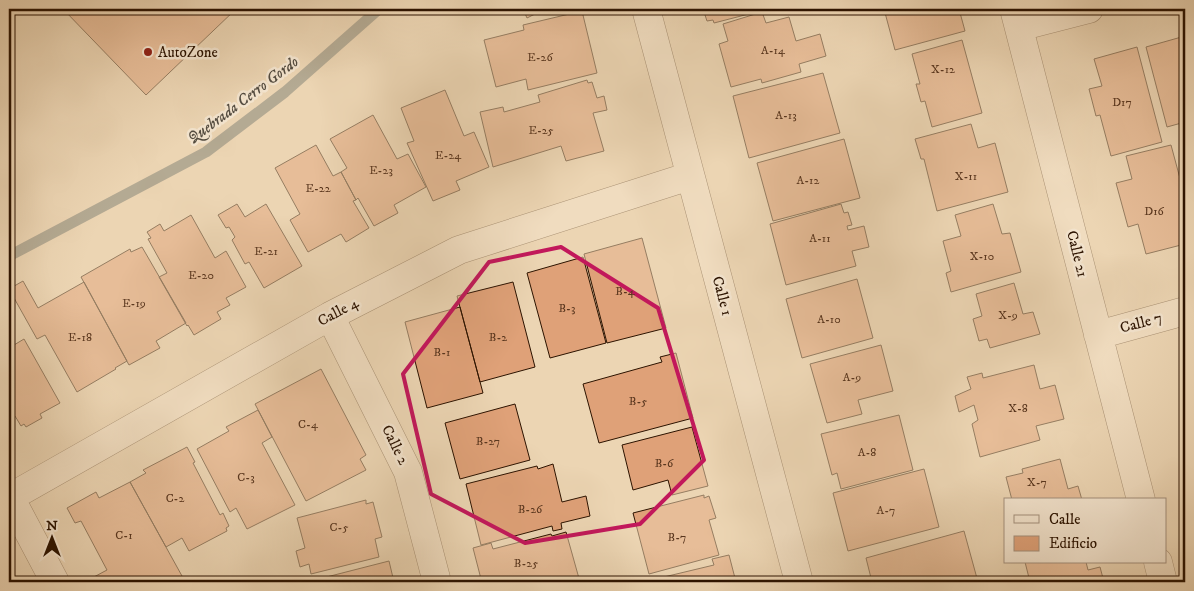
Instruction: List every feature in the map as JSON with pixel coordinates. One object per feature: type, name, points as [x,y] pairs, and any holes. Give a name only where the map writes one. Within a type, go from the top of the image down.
[{"type":"street","name":"Calle 1","points":[[646,9],[799,582]]},
{"type":"street","points":[[1016,18],[1089,9]]},
{"type":"street","name":"Calle 21","points":[[1016,18],[1140,498]]},
{"type":"street","name":"Calle 4","points":[[9,497],[330,316],[459,250],[690,176]]},
{"type":"street","name":"Calle 7","points":[[1098,335],[1185,312]]},
{"type":"street","name":"Calle 2","points":[[330,316],[408,472],[437,582]]},
{"type":"street","points":[[9,497],[55,582]]},
{"type":"street","points":[[1158,564],[1163,582]]},
{"type":"highlighted area","points":[[561,247],[658,308],[704,460],[640,524],[525,543],[431,494],[403,374],[489,262]]},
{"type":"building","name":"AutoZone","points":[[63,9],[236,9],[146,95]]},
{"type":"building","points":[[523,9],[545,9],[527,18]]},
{"type":"building","points":[[703,9],[768,9],[714,23],[713,20],[707,21]]},
{"type":"building","points":[[884,9],[959,9],[965,31],[895,50]]},
{"type":"building","points":[[582,11],[597,73],[528,90],[526,79],[496,87],[484,40],[524,30],[523,25]]},
{"type":"building","points":[[762,12],[766,23],[789,17],[796,41],[820,34],[826,56],[799,64],[801,72],[762,83],[761,79],[731,87],[719,44],[728,41],[723,24]]},
{"type":"building","points":[[1185,36],[1185,122],[1167,127],[1146,47]]},
{"type":"building","points":[[962,40],[982,113],[932,127],[925,101],[921,102],[916,84],[920,84],[912,54]]},
{"type":"building","points":[[1137,47],[1162,142],[1111,156],[1100,115],[1096,116],[1089,89],[1102,86],[1094,59]]},
{"type":"building","points":[[823,73],[840,133],[749,158],[733,96]]},
{"type":"building","points":[[587,80],[588,83],[592,82],[597,98],[604,96],[607,110],[593,113],[604,151],[566,161],[561,146],[493,167],[480,112],[503,107],[504,112],[540,102],[538,95]]},
{"type":"building","points":[[445,90],[464,136],[474,132],[489,167],[456,181],[460,190],[433,201],[407,143],[414,141],[401,108]]},
{"type":"building","points":[[373,115],[397,159],[408,154],[426,187],[394,205],[398,213],[374,226],[358,198],[356,200],[341,172],[347,168],[330,139]]},
{"type":"building","points":[[971,124],[978,148],[995,143],[1008,192],[937,211],[924,159],[921,159],[915,139]]},
{"type":"building","points":[[844,139],[860,198],[773,221],[757,163]]},
{"type":"building","points":[[316,145],[333,176],[341,172],[356,200],[353,201],[369,228],[346,242],[341,234],[308,252],[290,220],[300,214],[275,168]]},
{"type":"building","points":[[1171,145],[1185,197],[1185,244],[1146,254],[1138,224],[1128,227],[1116,183],[1132,179],[1126,156]]},
{"type":"building","points":[[237,204],[245,217],[266,204],[302,266],[264,288],[249,262],[245,264],[232,240],[235,237],[229,227],[226,228],[218,215]]},
{"type":"building","points":[[841,204],[844,213],[848,212],[852,225],[847,226],[848,230],[864,226],[869,247],[852,251],[856,266],[786,285],[770,224]]},
{"type":"building","points":[[993,204],[1002,234],[1010,233],[1021,272],[951,292],[946,273],[951,271],[943,241],[961,236],[955,215]]},
{"type":"building","points":[[191,215],[215,258],[226,251],[246,287],[226,298],[230,305],[217,312],[221,319],[194,335],[159,277],[167,273],[148,239],[151,238],[147,232],[160,224],[164,231]]},
{"type":"building","points":[[642,238],[666,328],[607,343],[584,254]]},
{"type":"building","points":[[142,247],[186,323],[156,341],[160,348],[129,365],[81,277],[130,249],[131,252]]},
{"type":"building","points":[[583,257],[606,343],[550,358],[527,273]]},
{"type":"building","points":[[857,279],[873,338],[802,358],[786,299]]},
{"type":"building","points":[[23,281],[38,308],[84,282],[127,361],[77,392],[45,335],[37,339],[9,289]]},
{"type":"building","points":[[513,282],[535,367],[480,382],[457,296]]},
{"type":"building","points":[[1014,283],[1023,314],[1033,312],[1040,334],[990,348],[987,339],[979,341],[973,319],[982,316],[976,294]]},
{"type":"building","points":[[460,307],[483,393],[427,408],[405,322]]},
{"type":"building","points":[[24,339],[60,403],[40,414],[42,418],[26,427],[24,424],[21,426],[15,416],[9,420],[9,348]]},
{"type":"building","points":[[881,345],[893,391],[858,400],[862,414],[827,423],[810,364]]},
{"type":"building","points":[[676,353],[693,418],[599,443],[583,384],[662,362],[660,357]]},
{"type":"building","points":[[1034,365],[1040,389],[1055,385],[1064,419],[1036,426],[1040,440],[980,457],[972,424],[978,420],[974,405],[959,412],[955,396],[971,389],[967,377],[982,373],[983,378]]},
{"type":"building","points":[[321,369],[366,455],[360,459],[366,470],[306,501],[255,404]]},
{"type":"building","points":[[515,404],[530,460],[460,479],[445,423]]},
{"type":"building","points":[[258,410],[272,437],[262,443],[295,505],[247,529],[236,508],[230,512],[197,449],[229,431],[226,427]]},
{"type":"building","points":[[899,415],[913,470],[841,489],[837,473],[832,475],[821,434]]},
{"type":"building","points":[[692,427],[708,486],[672,495],[668,480],[633,490],[622,445]]},
{"type":"building","points":[[187,447],[195,462],[193,463],[220,515],[223,513],[229,526],[226,528],[227,531],[189,551],[182,538],[166,547],[130,482],[146,473],[143,470]]},
{"type":"building","points":[[1060,459],[1068,489],[1078,486],[1081,498],[1011,498],[1006,477],[1023,473],[1022,469]]},
{"type":"building","points":[[553,464],[562,502],[586,496],[590,516],[561,523],[562,529],[553,531],[552,526],[481,545],[466,484],[537,466],[538,469]]},
{"type":"building","points":[[924,469],[939,527],[848,551],[833,493]]},
{"type":"building","points":[[130,482],[182,576],[169,582],[94,582],[92,578],[107,570],[81,521],[75,523],[67,508],[96,492],[99,498]]},
{"type":"building","points":[[704,495],[704,498],[709,496],[716,518],[709,520],[719,555],[649,574],[633,513]]},
{"type":"building","points":[[366,500],[366,504],[373,502],[382,537],[375,539],[379,557],[311,574],[309,564],[300,567],[296,551],[305,548],[297,518]]},
{"type":"building","points":[[964,531],[978,582],[872,582],[866,558]]},
{"type":"building","points":[[566,532],[580,582],[489,582],[488,577],[481,579],[473,548],[491,543],[493,549]]},
{"type":"building","points":[[729,555],[736,582],[643,582],[714,565],[712,559]]},
{"type":"building","points":[[389,561],[394,582],[307,582]]},
{"type":"building","points":[[1026,564],[1086,564],[1088,570],[1100,567],[1104,582],[1030,582]]},
{"type":"building","points":[[209,577],[210,582],[194,582]]},
{"type":"waterway","name":"Quebrada Cerro Gordo","points":[[9,256],[206,152],[285,92],[379,9]]},
{"type":"place","name":"AutoZone","points":[[148,52]]}]
